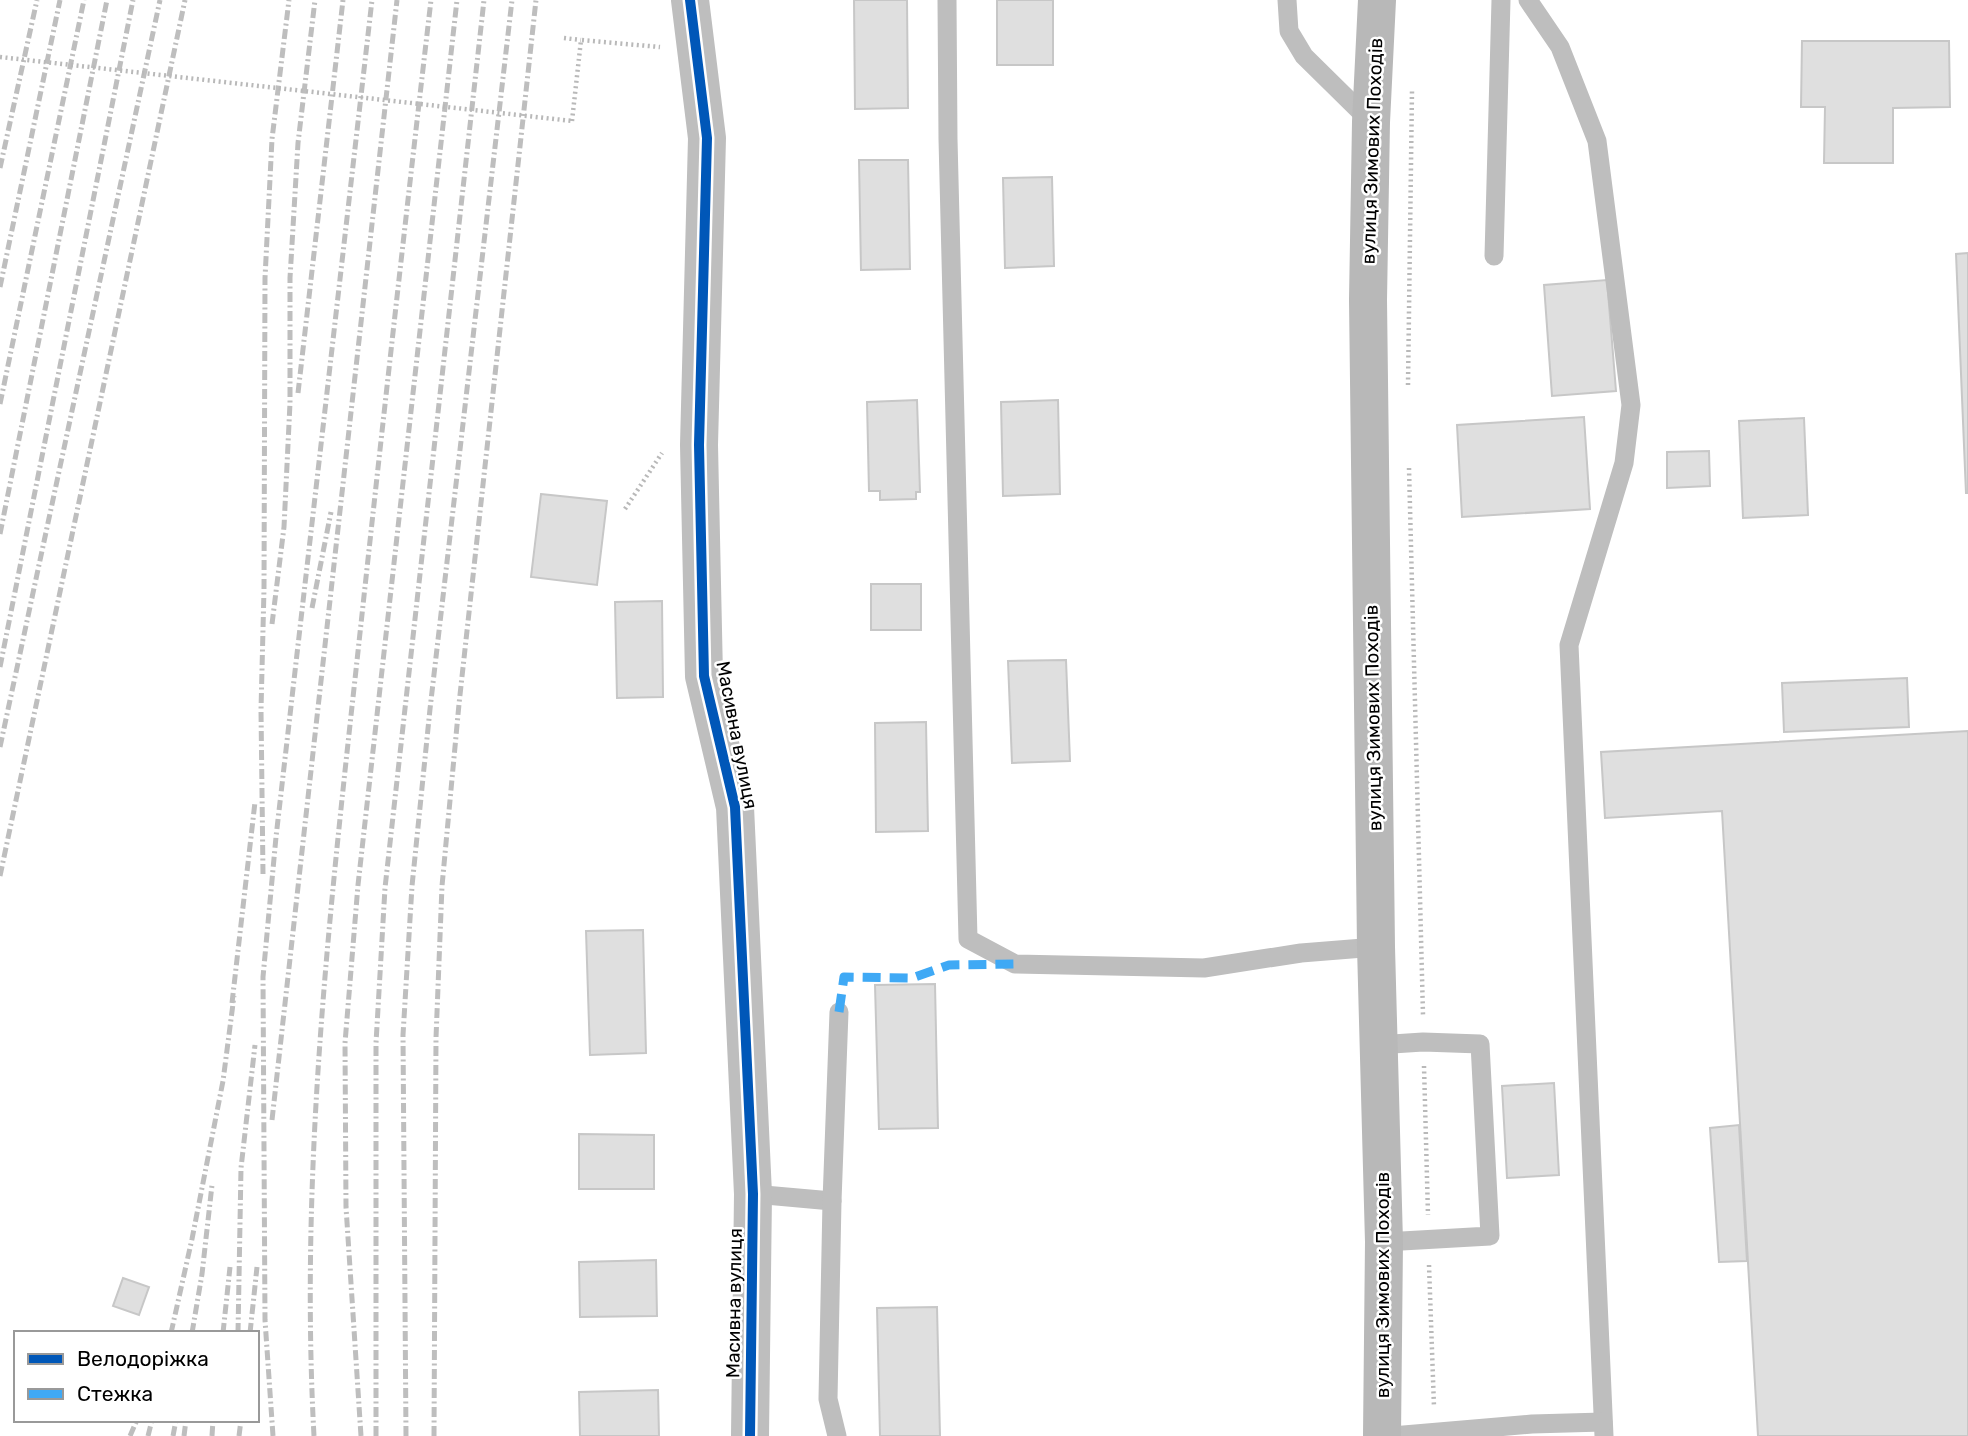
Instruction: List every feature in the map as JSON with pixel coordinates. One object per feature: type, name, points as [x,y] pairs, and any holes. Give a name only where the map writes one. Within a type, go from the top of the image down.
[{"type":"main road","name":"вулиця Зимових Походів","points":[[1377,0],[1371,122],[1368,300],[1377,1045],[1384,1242],[1382,1436]]},
{"type":"street","name":"Масивна вулиця","points":[[690,0],[707,138],[699,444],[704,676],[735,807],[753,1194],[750,1436]]},
{"type":"lane","points":[[947,0],[948,139],[968,939],[1015,964],[1204,968],[1301,953],[1376,947]]},
{"type":"lane","points":[[1287,0],[1289,31],[1304,56],[1371,122]]},
{"type":"lane","points":[[1494,256],[1501,0]]},
{"type":"lane","points":[[1392,1436],[1532,1424],[1603,1429],[1569,645],[1623,463],[1631,405],[1597,141],[1560,47],[1528,0]]},
{"type":"lane","points":[[837,1436],[828,1399],[839,1012]]},
{"type":"lane","points":[[1377,1045],[1423,1042],[1480,1044],[1490,1236],[1384,1242]]},
{"type":"lane","points":[[753,1194],[832,1201]]},
{"type":"path","points":[[564,38],[664,47]]},
{"type":"path","points":[[0,57],[572,121],[581,40]]},
{"type":"path","points":[[1408,397],[1412,82]]},
{"type":"path","points":[[1409,467],[1434,1433]]},
{"type":"building","points":[[854,0],[907,0],[908,108],[855,109]]},
{"type":"building","points":[[997,0],[1053,0],[1053,65],[997,65]]},
{"type":"building","points":[[1802,41],[1949,41],[1950,107],[1893,108],[1893,163],[1824,163],[1825,107],[1801,107]]},
{"type":"building","points":[[859,160],[908,160],[910,269],[861,270]]},
{"type":"building","points":[[1052,177],[1054,266],[1005,268],[1003,178]]},
{"type":"building","points":[[1968,253],[1968,493],[1966,493],[1956,254]]},
{"type":"building","points":[[1607,280],[1616,391],[1552,396],[1544,285]]},
{"type":"building","points":[[917,400],[920,492],[916,492],[916,499],[880,500],[880,491],[869,491],[867,402]]},
{"type":"building","points":[[1058,400],[1060,494],[1003,496],[1001,402]]},
{"type":"building","points":[[1584,417],[1590,509],[1462,517],[1457,425]]},
{"type":"building","points":[[1804,418],[1808,515],[1743,518],[1739,421]]},
{"type":"building","points":[[1709,451],[1710,486],[1667,488],[1667,452]]},
{"type":"building","points":[[541,494],[607,501],[597,585],[531,577]]},
{"type":"building","points":[[871,584],[921,584],[921,630],[871,630]]},
{"type":"building","points":[[662,601],[663,697],[617,698],[615,602]]},
{"type":"building","points":[[1066,660],[1070,761],[1012,763],[1008,661]]},
{"type":"building","points":[[1907,678],[1909,727],[1784,732],[1782,683]]},
{"type":"building","points":[[926,722],[928,831],[876,832],[875,723]]},
{"type":"building","points":[[1968,731],[1968,1436],[1758,1436],[1722,811],[1605,818],[1601,752]]},
{"type":"building","points":[[643,930],[646,1053],[590,1055],[586,931]]},
{"type":"building","points":[[935,984],[938,1128],[879,1129],[875,985]]},
{"type":"building","points":[[1554,1083],[1559,1175],[1507,1178],[1502,1086]]},
{"type":"building","points":[[1739,1125],[1747,1261],[1719,1262],[1710,1128]]},
{"type":"building","points":[[579,1134],[654,1135],[654,1189],[579,1189]]},
{"type":"building","points":[[656,1260],[657,1316],[580,1317],[579,1262]]},
{"type":"building","points":[[123,1278],[149,1287],[139,1315],[113,1306]]},
{"type":"building","points":[[937,1307],[940,1436],[880,1436],[877,1308]]},
{"type":"building","points":[[658,1390],[659,1436],[580,1436],[579,1392]]},
{"type":"railway","points":[[0,168],[37,0]]},
{"type":"railway","points":[[0,287],[60,0]]},
{"type":"railway","points":[[0,404],[84,0]]},
{"type":"railway","points":[[0,534],[107,0]]},
{"type":"railway","points":[[0,667],[133,0]]},
{"type":"railway","points":[[0,747],[160,0]]},
{"type":"railway","points":[[0,876],[185,0]]},
{"type":"railway","points":[[263,874],[261,710],[265,278],[272,139],[289,0]]},
{"type":"railway","points":[[272,624],[284,527],[290,403],[290,278],[298,143],[315,0]]},
{"type":"railway","points":[[298,393],[343,0]]},
{"type":"railway","points":[[273,1436],[265,1320],[263,977],[276,837],[372,0]]},
{"type":"railway","points":[[272,1120],[397,0]]},
{"type":"railway","points":[[314,1436],[311,1244],[319,1052],[365,586],[431,0]]},
{"type":"railway","points":[[361,1436],[346,1207],[345,1043],[358,885],[457,0]]},
{"type":"railway","points":[[376,1436],[376,1043],[385,888],[484,0]]},
{"type":"railway","points":[[406,1436],[403,1035],[412,886],[512,0]]},
{"type":"railway","points":[[434,1436],[436,1038],[442,886],[459,704],[536,0]]},
{"type":"railway","points":[[312,608],[331,512]]},
{"type":"railway","points":[[232,1003],[255,802]]},
{"type":"railway","points":[[171,1331],[223,1081],[234,996]]},
{"type":"railway","points":[[238,1331],[241,1168],[255,1045]]},
{"type":"railway","points":[[192,1331],[212,1185]]},
{"type":"railway","points":[[223,1331],[230,1267]]},
{"type":"railway","points":[[250,1331],[257,1267]]},
{"type":"railway","points":[[130,1436],[136,1422]]},
{"type":"railway","points":[[148,1436],[152,1422]]},
{"type":"railway","points":[[173,1436],[176,1422]]},
{"type":"railway","points":[[184,1436],[186,1422]]},
{"type":"railway","points":[[212,1436],[213,1422]]},
{"type":"railway","points":[[239,1436],[241,1422]]},
{"type":"marked path","points":[[839,1012],[844,977],[912,978],[949,965],[1015,964]]},
{"type":"cycle path","points":[[690,0],[707,138],[699,445],[704,676],[735,807],[753,1194],[750,1436]]}]
